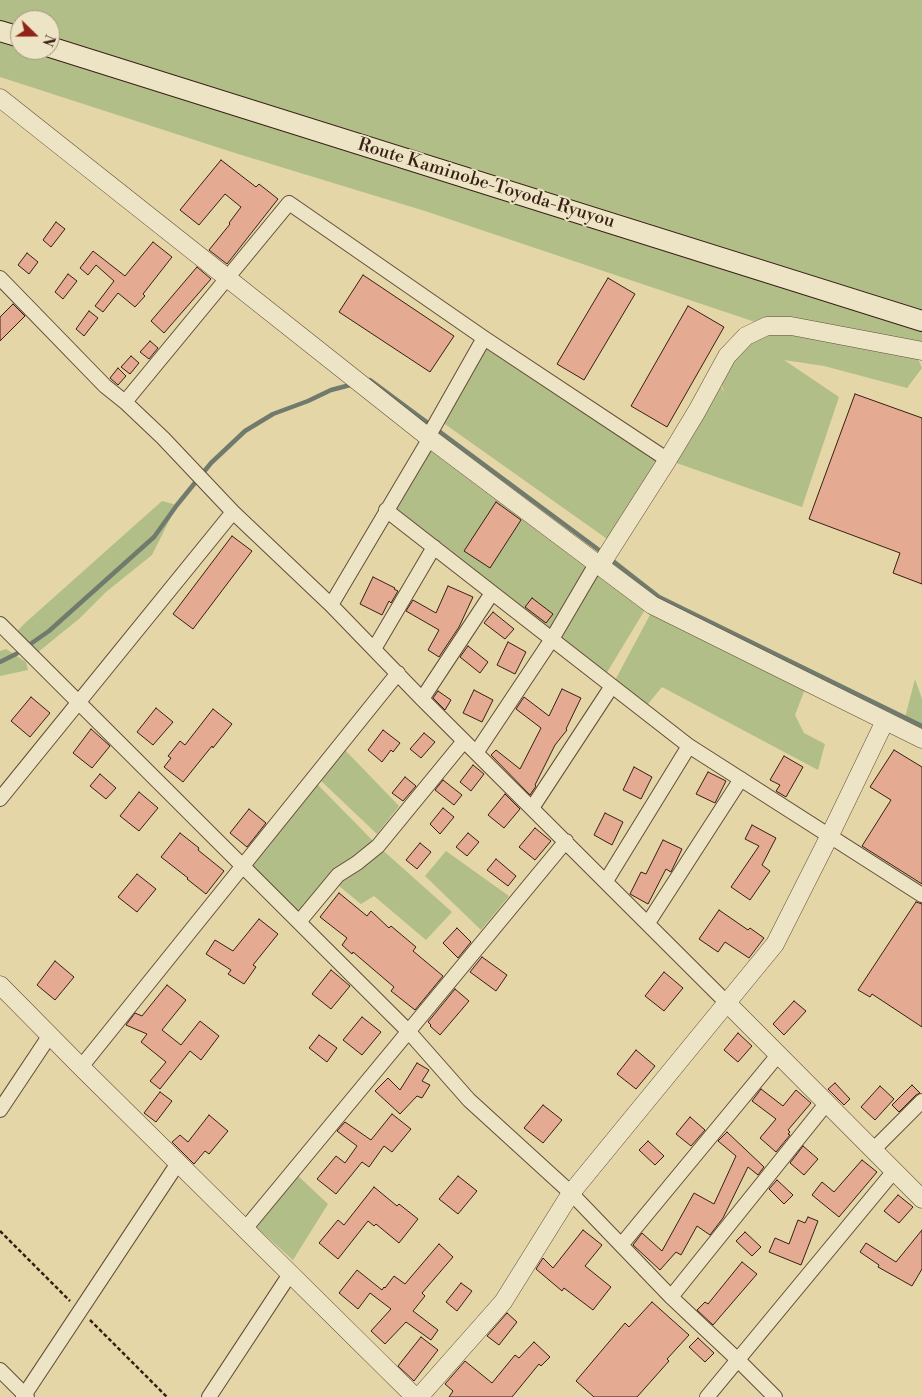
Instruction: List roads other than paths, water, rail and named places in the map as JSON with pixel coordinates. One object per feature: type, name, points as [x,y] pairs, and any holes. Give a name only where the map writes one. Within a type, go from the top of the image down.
[{"type":"main road","name":"Route Kaminobe-Toyoda-Ryuyou","points":[[60,50],[922,321]]},
{"type":"street","points":[[0,98],[428,437],[652,605],[922,739]]},
{"type":"street","points":[[125,402],[289,202],[484,338],[668,460]]},
{"type":"street","points":[[0,278],[105,386],[163,438],[233,512],[331,605],[422,699],[922,1199]]},
{"type":"street","points":[[476,753],[668,460],[698,411],[727,356],[746,336],[767,326],[791,326],[922,351]]},
{"type":"street","points":[[331,605],[427,443],[428,437],[484,338]]},
{"type":"street","points":[[386,510],[690,746],[922,895]]},
{"type":"street","points":[[0,799],[233,512]]},
{"type":"street","points":[[374,649],[434,547]]},
{"type":"street","points":[[422,699],[492,593]]},
{"type":"street","points":[[0,624],[409,1032],[469,1100],[571,1193],[671,1297],[775,1397]]},
{"type":"street","points":[[81,1067],[398,673]]},
{"type":"street","points":[[532,808],[612,686]]},
{"type":"street","points":[[0,985],[290,1274],[417,1397],[503,1302],[571,1193],[775,944],[885,721]]},
{"type":"street","points":[[299,922],[338,875],[378,846],[464,741]]},
{"type":"street","points":[[606,881],[690,746]]},
{"type":"street","points":[[648,923],[741,779]]},
{"type":"street","points":[[246,1229],[566,842]]},
{"type":"street","points":[[0,1110],[50,1035]]},
{"type":"street","points":[[622,1244],[778,1055]]},
{"type":"street","points":[[873,1150],[922,1101]]},
{"type":"street","points":[[671,1297],[826,1104]]},
{"type":"street","points":[[0,1370],[25,1396],[178,1163]]},
{"type":"street","points":[[707,1397],[894,1171]]},
{"type":"street","points":[[209,1397],[290,1274]]},
{"type":"waterway","points":[[366,381],[370,380],[603,553]]},
{"type":"waterway","points":[[0,662],[16,654],[49,631],[154,537],[211,463],[245,431],[273,414],[331,390],[354,384]]},
{"type":"waterway","points":[[609,558],[659,597],[922,726]]}]
